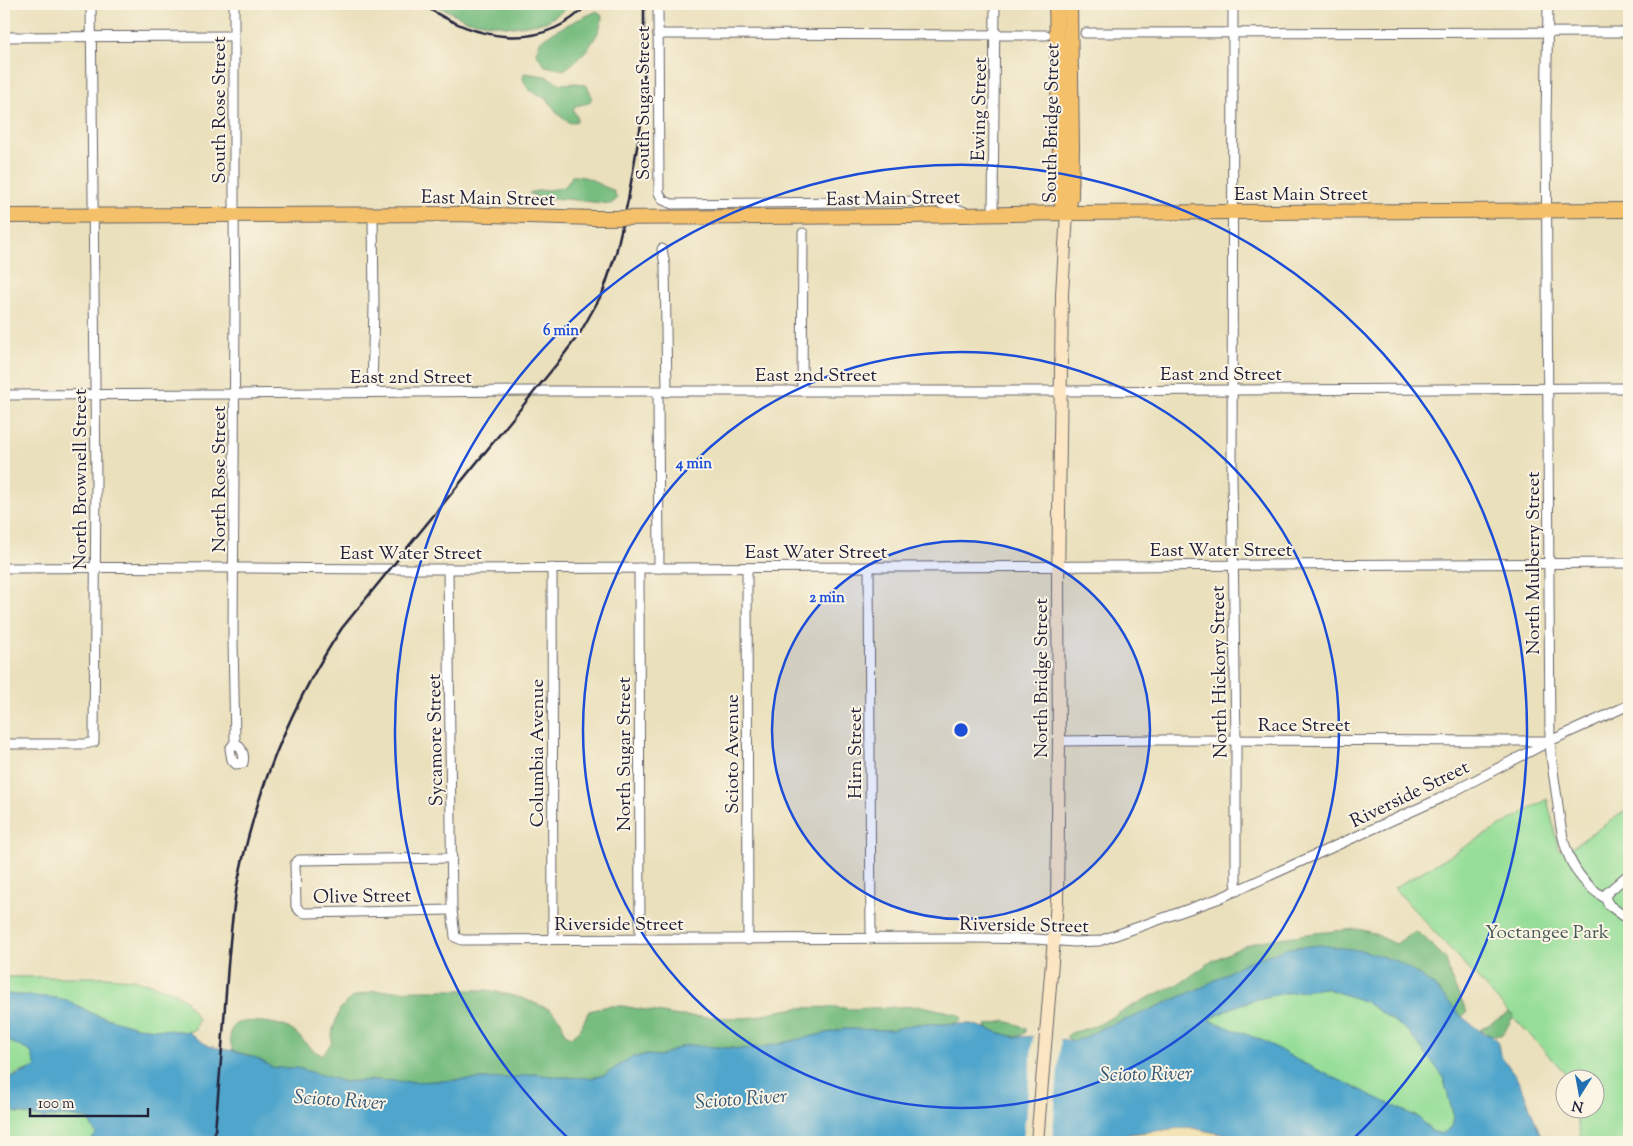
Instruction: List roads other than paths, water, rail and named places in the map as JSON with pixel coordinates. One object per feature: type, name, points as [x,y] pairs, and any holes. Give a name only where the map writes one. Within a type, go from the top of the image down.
[{"type":"main road","name":"South Bridge Street","points":[[1056,4],[1060,158],[1059,197],[1068,213]]},
{"type":"main road","name":"South Bridge Street","points":[[1068,213],[1071,197],[1072,148],[1070,4]]},
{"type":"main road","name":"East Main Street","points":[[4,216],[455,214],[595,218],[1629,210]]},
{"type":"main road","name":"North Bridge Street","points":[[1037,1142],[1057,902],[1059,741],[1058,566],[1062,294],[1068,213]]},
{"type":"street","name":"North Brownell Street","points":[[4,744],[85,744],[94,742],[95,395],[90,4]]},
{"type":"street","name":"South Rose Street","points":[[234,4],[234,216]]},
{"type":"street","name":"South Sugar Street","points":[[658,4],[659,193],[663,200]]},
{"type":"street","name":"Ewing Street","points":[[993,215],[995,4]]},
{"type":"street","name":"North Hickory Street","points":[[1233,4],[1232,565],[1237,891]]},
{"type":"street","name":"North Mulberry Street","points":[[1548,4],[1548,563],[1550,741],[1562,838],[1572,864],[1591,889],[1605,898],[1609,905],[1629,920]]},
{"type":"street","points":[[1086,33],[1629,32]]},
{"type":"street","points":[[658,34],[1046,34]]},
{"type":"street","points":[[4,37],[234,36]]},
{"type":"street","name":"East Main Street","points":[[663,200],[672,204],[934,201],[972,215]]},
{"type":"street","points":[[372,392],[374,306],[373,215]]},
{"type":"street","name":"North Rose Street","points":[[234,216],[235,742]]},
{"type":"street","points":[[802,391],[803,232]]},
{"type":"street","points":[[659,568],[665,265],[662,249]]},
{"type":"street","name":"East 2nd Street","points":[[4,395],[1629,388]]},
{"type":"street","name":"East Water Street","points":[[4,568],[448,569],[1629,563]]},
{"type":"street","name":"Hirn Street","points":[[869,567],[871,939]]},
{"type":"street","name":"Columbia Avenue","points":[[552,568],[553,939]]},
{"type":"street","name":"North Sugar Street","points":[[639,568],[640,940]]},
{"type":"street","name":"Scioto Avenue","points":[[747,568],[748,940]]},
{"type":"street","name":"Sycamore Street","points":[[448,569],[452,910]]},
{"type":"street","name":"Riverside Street","points":[[452,910],[453,933],[458,939],[748,940],[977,938],[1099,941],[1237,891],[1439,799],[1550,741],[1629,705]]},
{"type":"street","name":"Race Street","points":[[1059,741],[1550,741]]},
{"type":"street","name":"Olive Street","points":[[452,858],[299,860],[295,864],[296,906],[300,912],[452,910]]},
{"type":"street","points":[[1605,898],[1607,893],[1629,874]]},
{"type":"water","name":"Scioto River","points":[[1320,945],[1365,951],[1399,962],[1433,985],[1462,1017],[1484,1034],[1490,1035],[1497,1040],[1500,1054],[1515,1075],[1526,1097],[1543,1142],[1249,1142],[1237,1137],[1188,1127],[1112,1136],[1099,1142],[89,1142],[96,1134],[88,1119],[66,1116],[43,1118],[4,1110],[4,1081],[36,1067],[31,1052],[9,1041],[4,1042],[4,994],[67,1000],[93,1014],[136,1027],[188,1032],[208,1046],[256,1058],[274,1068],[297,1068],[345,1082],[373,1080],[413,1082],[509,1078],[534,1074],[591,1078],[605,1075],[630,1058],[645,1055],[660,1056],[683,1046],[741,1049],[764,1047],[845,1029],[891,1030],[916,1024],[971,1024],[1014,1037],[1041,1036],[1072,1041],[1082,1039],[1104,1027],[1131,1018],[1205,986],[1244,963],[1289,948]],"holes":[[[1325,988],[1366,1002],[1408,1031],[1443,1076],[1454,1118],[1452,1127],[1442,1134],[1431,1131],[1419,1118],[1299,1061],[1266,1042],[1209,1020],[1222,1012],[1250,1001],[1280,994]]]},
{"type":"railway","points":[[422,4],[463,26],[484,33],[506,36],[528,36],[549,30],[569,20],[588,4]]},
{"type":"railway","points":[[214,1142],[230,946],[237,886],[264,785],[306,688],[342,628],[556,365],[580,333],[603,292],[616,253],[628,200],[641,124],[644,97],[644,4]]},
{"type":"park label","name":"Yoctangee Park","points":[[1547,931]]}]
